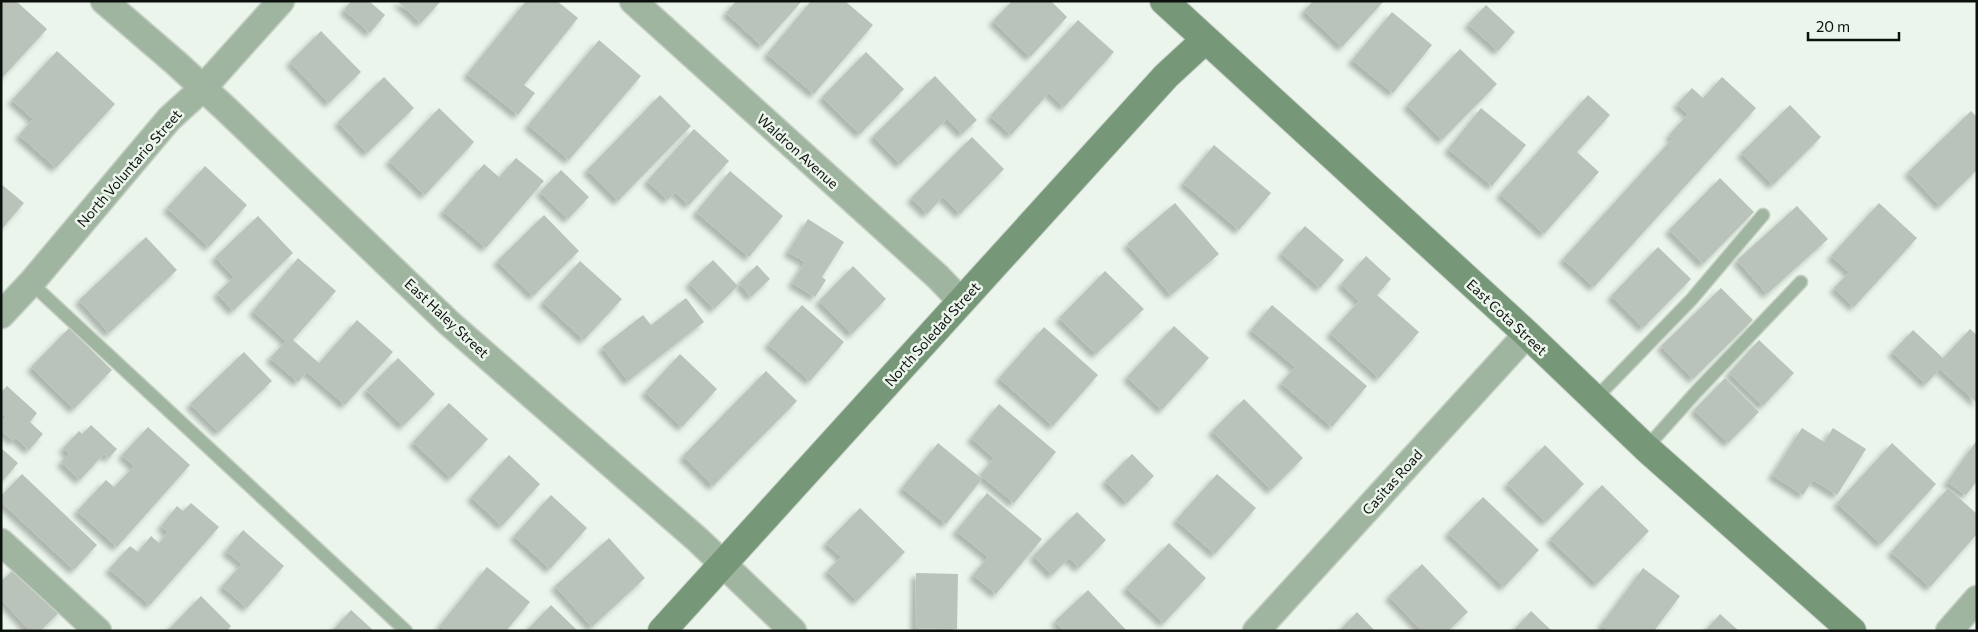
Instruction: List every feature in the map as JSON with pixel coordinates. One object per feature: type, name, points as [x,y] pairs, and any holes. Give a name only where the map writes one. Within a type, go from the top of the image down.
[{"type":"street","name":"East Haley Street","points":[[104,1],[203,88],[449,322],[698,540],[793,631]]},
{"type":"street","name":"North Voluntario Street","points":[[1,315],[169,119],[203,88],[281,1]]},
{"type":"street","name":"Waldron Avenue","points":[[633,1],[938,277],[961,302]]},
{"type":"street","name":"East Cota Street","points":[[1164,1],[1527,334],[1646,448],[1852,631]]},
{"type":"street","name":"North Soledad Street","points":[[662,631],[1166,76],[1205,40]]},
{"type":"street","name":"Casitas Road","points":[[1256,631],[1527,334]]},
{"type":"street","points":[[1,542],[98,631]]},
{"type":"street","points":[[1948,631],[1977,599]]},
{"type":"lane","points":[[1595,399],[1690,300],[1764,215]]},
{"type":"lane","points":[[1646,448],[1697,391],[1801,282]]},
{"type":"lane","points":[[30,283],[406,631]]},
{"type":"building","points":[[1,1],[16,1],[47,29],[1,79]]},
{"type":"building","points":[[351,1],[369,1],[385,15],[370,33],[344,10]]},
{"type":"building","points":[[397,1],[441,1],[421,23]]},
{"type":"building","points":[[526,1],[557,1],[578,18],[524,85],[535,93],[518,115],[467,74]]},
{"type":"building","points":[[736,1],[802,1],[762,46],[726,13]]},
{"type":"building","points":[[811,1],[845,1],[873,25],[814,94],[767,54]]},
{"type":"building","points":[[1012,1],[1051,1],[1067,17],[1030,57],[993,21]]},
{"type":"building","points":[[1313,1],[1384,1],[1342,47],[1304,11]]},
{"type":"building","points":[[1486,5],[1515,32],[1498,51],[1468,24]]},
{"type":"building","points":[[1392,12],[1432,45],[1393,93],[1352,60]]},
{"type":"building","points":[[1078,20],[1114,52],[1064,107],[1049,93],[1011,135],[990,116]]},
{"type":"building","points":[[321,31],[361,72],[329,103],[290,62]]},
{"type":"building","points":[[599,40],[641,76],[569,160],[528,125]]},
{"type":"building","points":[[1460,49],[1497,84],[1442,140],[1407,105]]},
{"type":"building","points":[[57,51],[115,104],[56,168],[19,135],[33,119],[12,100]]},
{"type":"building","points":[[866,52],[904,89],[860,134],[822,97]]},
{"type":"building","points":[[935,76],[977,120],[962,134],[947,119],[900,164],[873,136]]},
{"type":"building","points":[[384,77],[414,108],[367,153],[338,122]]},
{"type":"building","points":[[1722,77],[1756,108],[1594,287],[1563,259],[1673,138],[1669,135],[1688,114],[1677,104],[1692,88],[1703,98]]},
{"type":"building","points":[[660,95],[691,126],[618,201],[587,170]]},
{"type":"building","points":[[1588,95],[1610,115],[1577,152],[1599,172],[1544,234],[1500,194]]},
{"type":"building","points":[[1790,105],[1821,137],[1773,185],[1741,153]]},
{"type":"building","points":[[439,108],[474,142],[425,195],[389,161]]},
{"type":"building","points":[[1481,108],[1526,145],[1492,186],[1448,149]]},
{"type":"building","points":[[1971,111],[1977,117],[1977,170],[1940,206],[1908,172]]},
{"type":"building","points":[[694,129],[729,161],[689,205],[675,192],[668,200],[647,181]]},
{"type":"building","points":[[972,137],[1004,169],[960,214],[943,197],[927,214],[911,198]]},
{"type":"building","points":[[1214,145],[1271,193],[1239,230],[1183,183]]},
{"type":"building","points":[[516,158],[544,181],[486,248],[443,211],[484,164],[499,177]]},
{"type":"building","points":[[205,166],[247,205],[209,247],[167,208]]},
{"type":"building","points":[[561,170],[589,197],[568,219],[540,192]]},
{"type":"building","points":[[730,171],[783,216],[749,257],[696,212]]},
{"type":"building","points":[[1720,178],[1754,212],[1703,264],[1669,230]]},
{"type":"building","points":[[1,184],[24,203],[1,230]]},
{"type":"building","points":[[1175,203],[1219,254],[1171,295],[1127,244]]},
{"type":"building","points":[[1879,203],[1917,238],[1854,307],[1834,288],[1849,272],[1831,256]]},
{"type":"building","points":[[1797,206],[1828,239],[1767,294],[1737,260]]},
{"type":"building","points":[[544,215],[579,251],[533,296],[497,261]]},
{"type":"building","points":[[258,216],[293,253],[233,311],[217,293],[234,277],[215,257]]},
{"type":"building","points":[[808,219],[844,242],[822,277],[826,280],[815,297],[792,283],[805,262],[788,252]]},
{"type":"building","points":[[1305,226],[1344,260],[1320,288],[1281,253]]},
{"type":"building","points":[[146,237],[177,270],[109,333],[79,300]]},
{"type":"building","points":[[1658,247],[1691,279],[1643,328],[1611,296]]},
{"type":"building","points":[[1366,256],[1391,279],[1377,295],[1419,332],[1379,378],[1330,333],[1359,301],[1341,284]]},
{"type":"building","points":[[298,258],[336,291],[293,340],[319,363],[357,320],[393,352],[345,405],[307,372],[298,382],[270,358],[286,341],[253,311]]},
{"type":"building","points":[[713,260],[738,286],[714,309],[689,283]]},
{"type":"building","points":[[580,261],[622,299],[584,340],[543,302]]},
{"type":"building","points":[[757,265],[770,279],[751,297],[739,283]]},
{"type":"building","points":[[853,266],[886,299],[852,334],[819,301]]},
{"type":"building","points":[[1105,271],[1144,309],[1096,354],[1059,318]]},
{"type":"building","points":[[1721,288],[1753,320],[1693,379],[1661,346]]},
{"type":"building","points":[[686,298],[704,322],[628,381],[602,347],[643,315],[651,325]]},
{"type":"building","points":[[802,305],[844,342],[810,381],[768,344]]},
{"type":"building","points":[[1272,305],[1367,386],[1332,427],[1281,383],[1295,367],[1251,330]]},
{"type":"building","points":[[1174,326],[1209,358],[1162,410],[1127,377]]},
{"type":"building","points":[[1044,327],[1098,375],[1053,426],[999,378]]},
{"type":"building","points":[[69,328],[112,370],[74,409],[31,367]]},
{"type":"building","points":[[1970,329],[1977,335],[1977,403],[1940,369],[1926,384],[1892,352],[1913,330],[1943,358]]},
{"type":"building","points":[[1759,340],[1794,373],[1763,406],[1729,373]]},
{"type":"building","points":[[244,352],[272,381],[219,432],[190,404]]},
{"type":"building","points":[[680,354],[717,389],[682,427],[645,392]]},
{"type":"building","points":[[398,358],[435,394],[403,426],[366,390]]},
{"type":"building","points":[[766,371],[797,401],[713,486],[683,456]]},
{"type":"building","points":[[1725,378],[1759,412],[1728,443],[1694,410]]},
{"type":"building","points":[[7,386],[37,413],[30,422],[43,434],[29,450],[16,438],[13,441],[1,430],[1,422],[6,417],[1,412],[1,392]]},
{"type":"building","points":[[1244,399],[1303,458],[1271,490],[1212,431]]},
{"type":"building","points":[[449,403],[488,439],[451,478],[413,442]]},
{"type":"building","points":[[999,404],[1056,452],[1014,503],[980,475],[994,458],[971,438]]},
{"type":"building","points":[[91,425],[117,449],[109,458],[104,454],[80,480],[61,462],[69,454],[63,448],[79,431],[82,434]]},
{"type":"building","points":[[148,427],[190,465],[117,547],[77,511],[106,480],[114,487],[134,466],[122,455]]},
{"type":"building","points":[[1802,428],[1824,442],[1833,428],[1866,449],[1837,495],[1813,480],[1803,495],[1772,475]]},
{"type":"building","points":[[1977,440],[1977,481],[1966,495],[1947,482]]},
{"type":"building","points":[[938,443],[982,479],[946,524],[902,488]]},
{"type":"building","points":[[1892,443],[1936,484],[1881,544],[1837,503]]},
{"type":"building","points":[[1545,445],[1584,484],[1546,522],[1507,484]]},
{"type":"building","points":[[1,448],[18,463],[1,483]]},
{"type":"building","points":[[1132,454],[1154,476],[1127,503],[1105,481]]},
{"type":"building","points":[[509,455],[540,484],[502,526],[471,497]]},
{"type":"building","points":[[22,474],[97,545],[74,570],[1,502],[1,496]]},
{"type":"building","points":[[1217,474],[1256,508],[1215,554],[1176,520]]},
{"type":"building","points":[[1602,485],[1649,531],[1597,584],[1550,539]]},
{"type":"building","points":[[1948,488],[1977,514],[1977,534],[1930,587],[1891,552]]},
{"type":"building","points":[[987,493],[1042,539],[996,594],[973,575],[988,557],[956,531]]},
{"type":"building","points":[[551,495],[587,528],[550,569],[514,536]]},
{"type":"building","points":[[1483,497],[1539,550],[1504,587],[1448,533]]},
{"type":"building","points":[[191,503],[219,527],[150,605],[109,569],[130,546],[138,552],[151,536],[159,543],[168,532],[161,526],[177,506],[183,511]]},
{"type":"building","points":[[860,508],[905,552],[857,601],[827,571],[841,557],[826,543]]},
{"type":"building","points":[[1077,512],[1106,540],[1079,568],[1069,558],[1052,575],[1033,556]]},
{"type":"building","points":[[243,530],[284,566],[247,608],[222,586],[242,564],[226,551]]},
{"type":"building","points":[[609,538],[645,578],[592,627],[555,586]]},
{"type":"building","points":[[1169,543],[1206,578],[1164,623],[1126,588]]},
{"type":"building","points":[[20,564],[62,610],[40,631],[30,631],[1,599],[1,581]]},
{"type":"building","points":[[1422,564],[1468,612],[1448,631],[1422,631],[1389,596]]},
{"type":"building","points":[[487,567],[530,602],[506,631],[447,631],[440,625]]},
{"type":"building","points":[[1643,568],[1680,596],[1654,631],[1609,631],[1601,625]]},
{"type":"building","points":[[916,573],[958,574],[957,629],[915,628]]},
{"type":"building","points":[[1088,590],[1127,631],[1064,631],[1055,621]]},
{"type":"building","points":[[201,596],[231,626],[227,631],[167,631]]},
{"type":"building","points":[[551,605],[578,631],[526,631]]},
{"type":"building","points":[[351,610],[374,631],[332,631]]},
{"type":"building","points":[[1531,611],[1552,631],[1513,631]]},
{"type":"building","points":[[1357,612],[1375,631],[1339,631]]},
{"type":"building","points":[[1720,614],[1739,631],[1705,631]]}]
